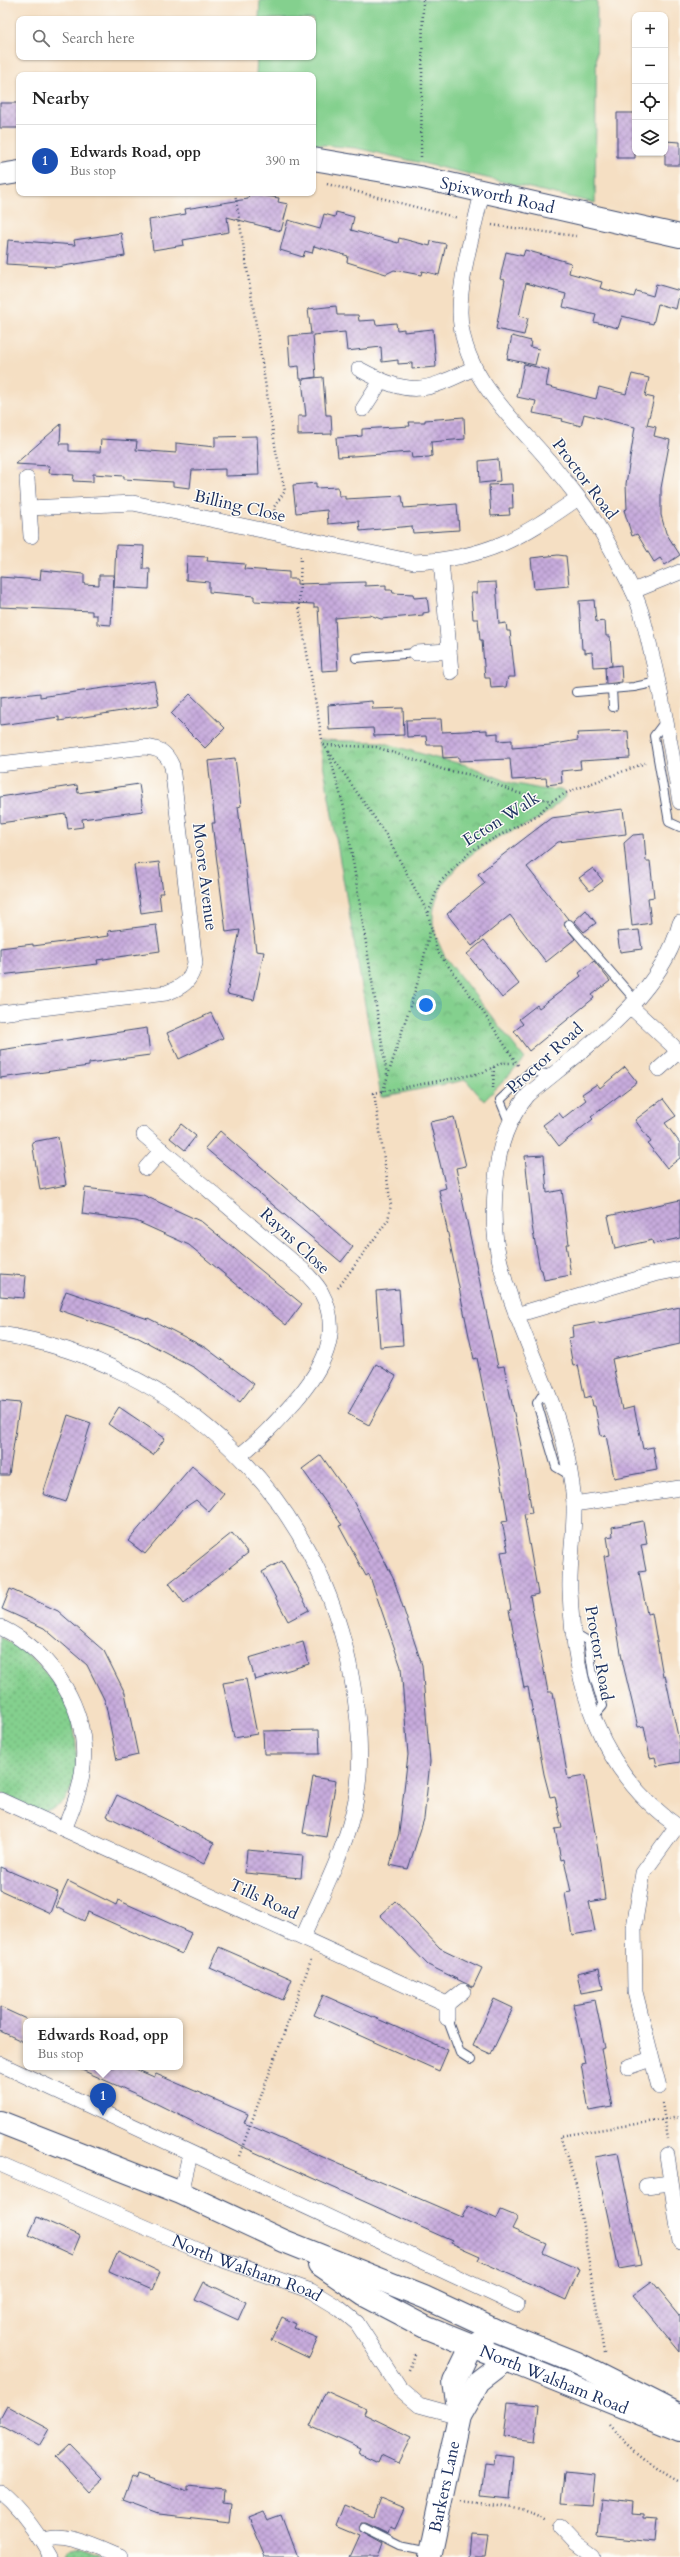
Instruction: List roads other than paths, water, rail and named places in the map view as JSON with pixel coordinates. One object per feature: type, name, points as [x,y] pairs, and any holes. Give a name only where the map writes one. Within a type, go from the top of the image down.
[{"type":"main road","name":"Spixworth Road","points":[[316,160],[419,177],[680,236]]},
{"type":"main road","points":[[0,175],[16,172]]},
{"type":"main road","name":"North Walsham Road","points":[[0,2122],[181,2193],[284,2241],[424,2297],[497,2331],[577,2363],[680,2415]]},
{"type":"main road","name":"North Walsham Road","points":[[284,2241],[364,2295],[471,2347],[504,2361],[548,2376],[680,2430]]},
{"type":"main road","points":[[471,2347],[497,2331],[504,2361]]},
{"type":"main road","name":"Barkers Lane","points":[[459,2416],[454,2382],[471,2347]]},
{"type":"main road","name":"Barkers Lane","points":[[430,2554],[459,2416],[479,2381],[504,2361]]},
{"type":"street","name":"Proctor Road","points":[[482,192],[462,290],[460,312],[464,341],[474,368],[490,395],[550,462],[578,498],[604,536],[633,591],[645,625],[658,682],[680,799]]},
{"type":"street","points":[[359,369],[380,381],[399,388],[420,389],[445,382],[474,368]]},
{"type":"street","points":[[363,410],[380,381]]},
{"type":"street","points":[[27,479],[31,536]]},
{"type":"street","name":"Billing Close","points":[[29,508],[133,503],[301,540],[414,562],[441,561],[472,555],[503,545],[532,530],[578,498]]},
{"type":"street","points":[[441,561],[450,672]]},
{"type":"street","points":[[633,591],[680,572]]},
{"type":"street","points":[[416,653],[448,651]]},
{"type":"street","name":"Moore Avenue","points":[[0,764],[144,747],[157,748],[167,755],[172,766],[195,962],[192,977],[182,987],[166,992],[0,1013]]},
{"type":"street","name":"Proctor Road","points":[[659,2087],[635,1992],[632,1962],[634,1927],[643,1873],[678,1827],[652,1808],[630,1785],[604,1744],[592,1719],[580,1677],[573,1632],[570,1589],[574,1504],[571,1476],[562,1431],[547,1388],[516,1315],[496,1241],[494,1200],[498,1156],[509,1122],[528,1095],[633,1004],[667,959],[680,922]]},
{"type":"street","points":[[633,1004],[678,1049],[659,1069]]},
{"type":"street","name":"Rayns Close","points":[[144,1135],[304,1271],[321,1292],[329,1314],[331,1339],[325,1359],[312,1382],[263,1437],[239,1456]]},
{"type":"street","points":[[146,1168],[162,1150]]},
{"type":"street","points":[[516,1315],[656,1274],[680,1269]]},
{"type":"street","points":[[0,1334],[34,1339],[82,1353],[123,1372],[167,1397],[192,1415],[239,1456],[277,1501],[308,1549],[333,1604],[347,1647],[356,1702],[359,1753],[356,1800],[342,1848],[303,1937]]},
{"type":"street","points":[[574,1504],[680,1488]]},
{"type":"street","points":[[0,1628],[27,1643],[48,1663],[65,1687],[77,1714],[83,1743],[83,1773],[76,1802],[64,1829]]},
{"type":"street","name":"Tills Road","points":[[0,1800],[303,1937],[447,2011]]},
{"type":"street","points":[[447,2011],[463,1991]]},
{"type":"street","points":[[628,2067],[651,2059]]},
{"type":"street","points":[[0,2064],[190,2154],[517,2305]]},
{"type":"street","points":[[181,2193],[190,2154]]},
{"type":"street","points":[[667,2155],[680,2242]]},
{"type":"street","name":"North Walsham Road","points":[[0,2164],[208,2256],[311,2291],[339,2308],[356,2323],[400,2389],[419,2405],[459,2416]]},
{"type":"street","points":[[646,2186],[670,2183]]},
{"type":"street","points":[[0,2492],[16,2505],[41,2540],[50,2557]]},
{"type":"street","points":[[560,2527],[576,2544],[594,2557]]},
{"type":"street","points":[[41,2540],[51,2536],[73,2540],[121,2557]]},
{"type":"lane","points":[[356,658],[416,653]]},
{"type":"lane","points":[[576,692],[612,689],[658,682]]},
{"type":"lane","points":[[612,689],[612,707]]},
{"type":"lane","points":[[666,720],[654,736],[669,822],[680,827]]},
{"type":"lane","points":[[569,924],[633,1004]]},
{"type":"lane","points":[[509,1122],[500,1100],[524,1075],[531,1071],[552,1075]]},
{"type":"lane","points":[[447,2011],[460,2053],[471,2060]]},
{"type":"lane","points":[[364,2527],[400,2545],[430,2554]]},
{"type":"place","name":"Edwards Road, opp","points":[[103,2116]]}]
